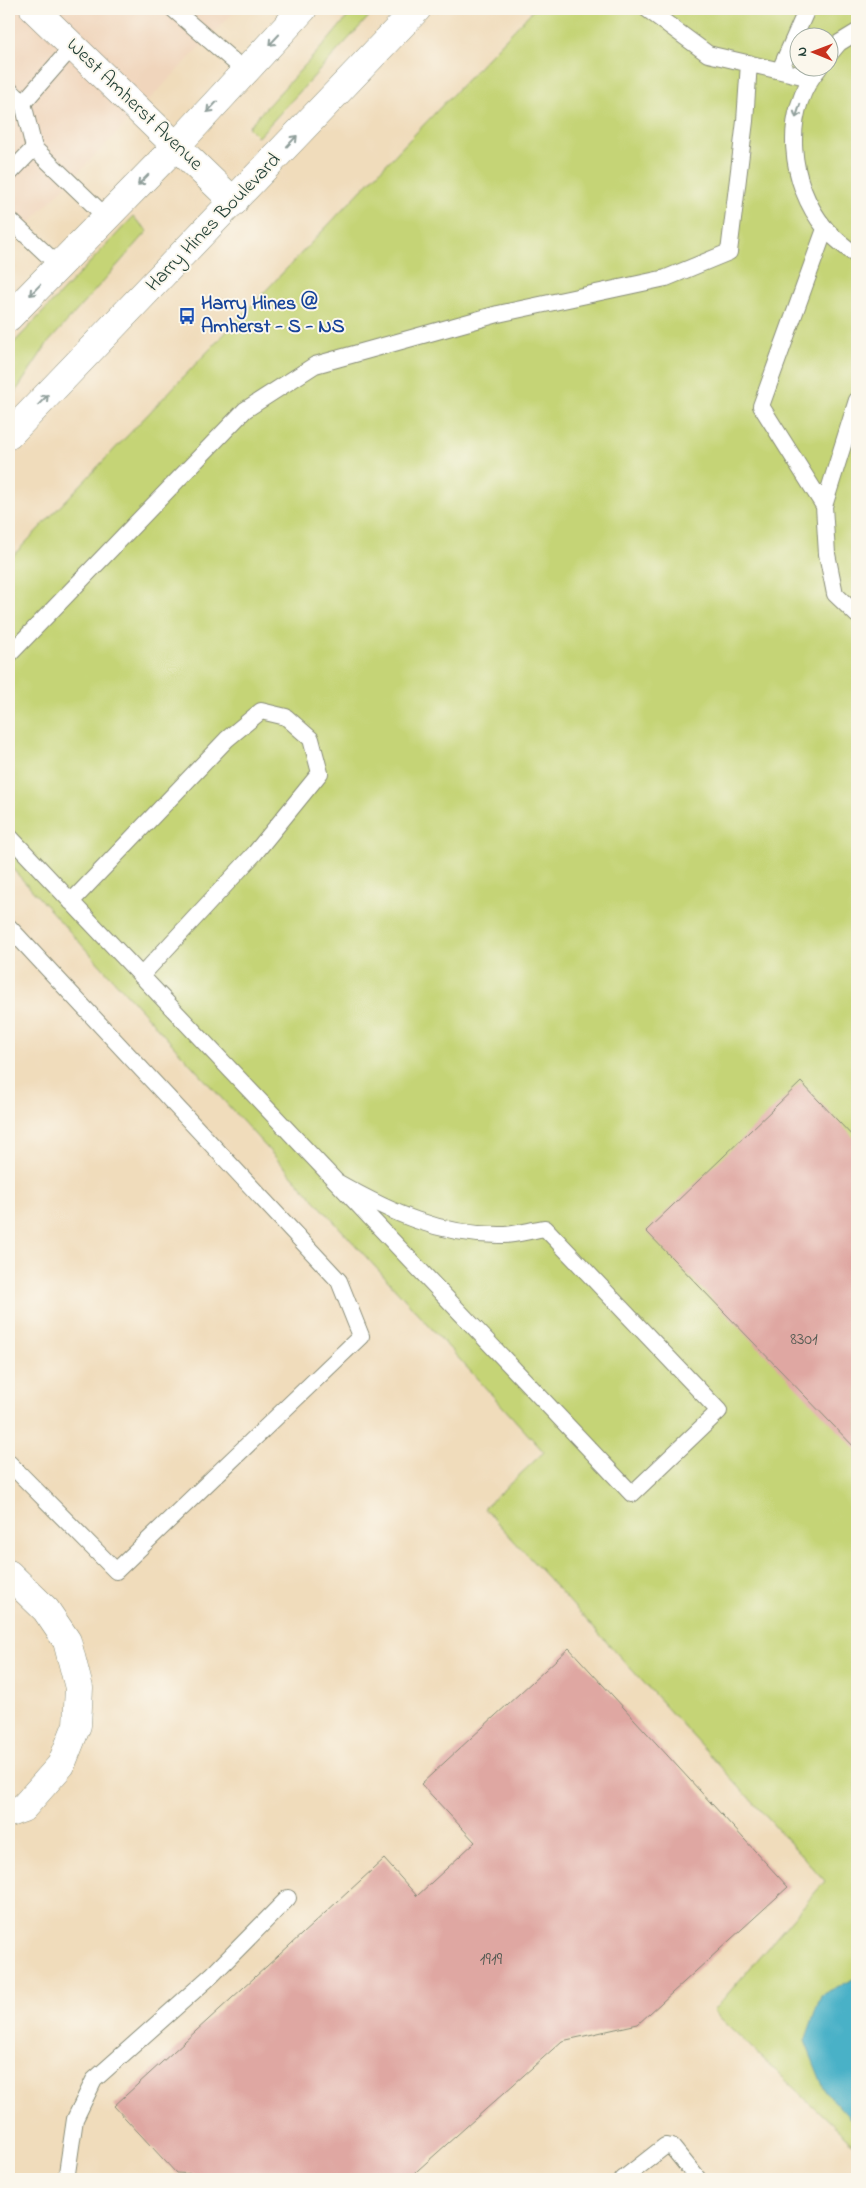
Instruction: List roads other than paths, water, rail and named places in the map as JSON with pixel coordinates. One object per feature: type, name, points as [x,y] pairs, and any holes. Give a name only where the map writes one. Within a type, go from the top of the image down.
[{"type":"main road","name":"West Amherst Avenue","points":[[34,9],[234,202]]},
{"type":"main road","points":[[11,311],[59,266],[177,145],[303,9]]},
{"type":"main road","name":"Harry Hines Boulevard","points":[[9,435],[417,9]]},
{"type":"main road","points":[[9,1574],[46,1610],[67,1641],[79,1688],[77,1725],[61,1765],[23,1808],[9,1813]]},
{"type":"lane","points":[[173,9],[245,71]]},
{"type":"lane","points":[[647,9],[708,54],[788,71]]},
{"type":"lane","points":[[780,70],[807,9]]},
{"type":"lane","points":[[838,44],[857,32]]},
{"type":"lane","points":[[23,103],[72,47]]},
{"type":"lane","points":[[9,655],[245,410],[316,364],[498,314],[666,278],[729,252],[746,121],[749,63]]},
{"type":"lane","points":[[813,78],[796,115],[794,156],[803,195],[825,229],[857,256]]},
{"type":"lane","points":[[9,89],[23,103],[34,148],[106,217]]},
{"type":"lane","points":[[9,174],[34,148]]},
{"type":"lane","points":[[9,219],[59,266]]},
{"type":"lane","points":[[824,506],[761,406],[825,229]]},
{"type":"lane","points":[[857,400],[824,506],[827,554],[836,594],[857,614]]},
{"type":"lane","points":[[71,902],[227,739],[261,711],[286,717],[311,739],[320,772],[255,853],[141,976]]},
{"type":"lane","points":[[9,836],[632,1494],[719,1411],[545,1228],[504,1235],[439,1229],[379,1206],[337,1182]]},
{"type":"lane","points":[[9,927],[338,1281],[361,1336],[116,1571],[9,1463]]},
{"type":"lane","points":[[69,2179],[67,2173],[75,2119],[94,2080],[212,1974],[288,1898]]},
{"type":"lane","points":[[623,2179],[665,2146],[672,2147],[698,2179]]},
{"type":"water","points":[[857,1977],[857,2126],[825,2091],[805,2041],[821,1995]]},
{"type":"place","name":"Harry Hines @ Amherst - S - NS","points":[[187,316]]}]
